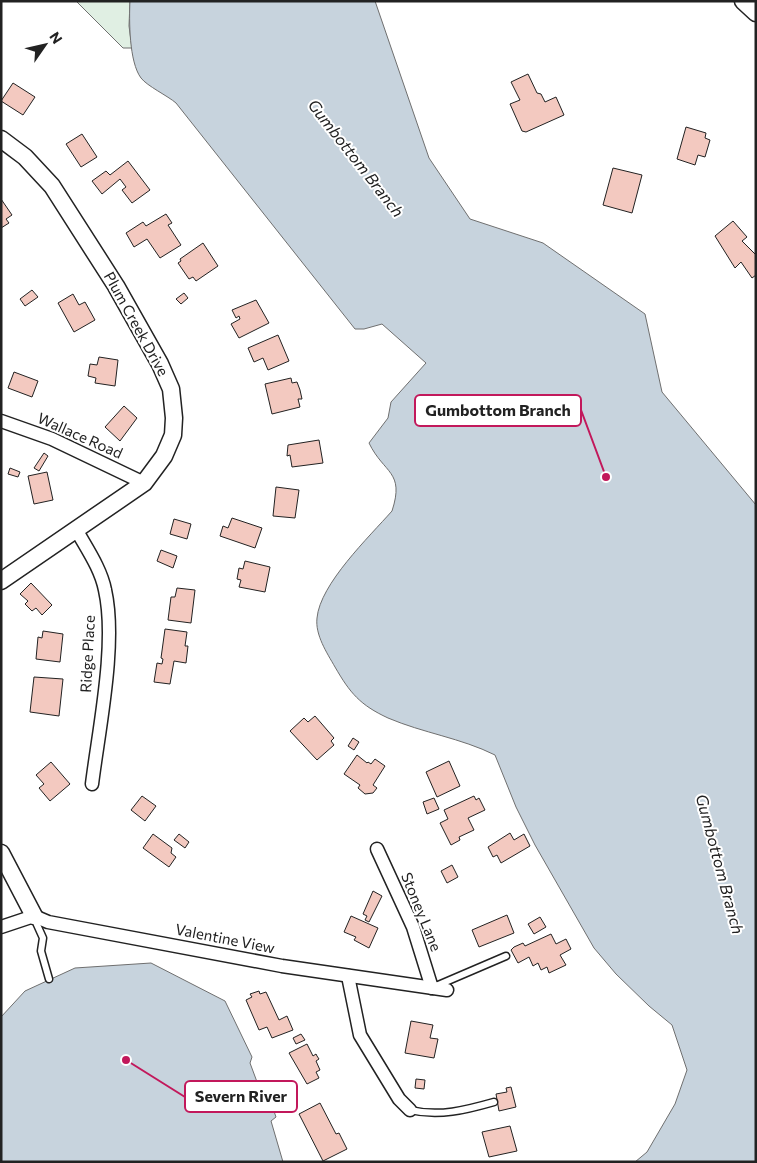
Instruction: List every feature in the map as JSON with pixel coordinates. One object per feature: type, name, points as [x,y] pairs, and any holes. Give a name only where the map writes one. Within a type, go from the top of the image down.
[{"type":"street","points":[[743,1],[756,13]]},
{"type":"street","name":"Plum Creek Drive","points":[[1,139],[25,157],[52,186],[69,212],[145,335],[171,389],[174,418],[173,435],[164,456],[144,483],[77,531],[1,581]]},
{"type":"street","name":"Wallace Road","points":[[1,421],[52,439],[144,483]]},
{"type":"street","name":"Ridge Place","points":[[77,531],[105,589],[109,627],[107,662],[92,784]]},
{"type":"street","name":"Stoney Lane","points":[[377,849],[413,927],[432,988]]},
{"type":"street","points":[[1,853],[34,916],[1,927]]},
{"type":"street","name":"Valentine View","points":[[34,916],[48,922],[263,963],[447,990]]},
{"type":"street","points":[[348,976],[360,1035],[399,1099],[410,1110]]},
{"type":"lane","points":[[34,916],[43,938],[41,951],[49,979]]},
{"type":"lane","points":[[432,988],[506,956]]},
{"type":"lane","points":[[410,1110],[429,1115],[470,1109],[494,1102]]},
{"type":"green space","points":[[76,1],[130,1],[129,26],[132,48],[123,48]]},
{"type":"water","points":[[130,1],[375,1],[429,158],[470,219],[543,243],[645,314],[662,392],[756,505],[756,1162],[635,1162],[647,1152],[675,1104],[687,1070],[672,1025],[616,974],[594,948],[535,845],[516,807],[495,755],[469,744],[401,723],[378,713],[363,703],[351,691],[325,650],[317,624],[320,605],[336,576],[359,547],[392,511],[395,498],[396,488],[394,480],[369,443],[388,418],[391,402],[426,363],[382,324],[364,329],[355,329],[176,103],[141,78],[132,52]]},
{"type":"water","points":[[151,963],[225,1001],[252,1057],[250,1063],[263,1098],[270,1100],[276,1117],[271,1121],[283,1162],[1,1162],[1,1017],[25,991],[75,968]]},
{"type":"building","points":[[528,74],[537,93],[541,94],[545,102],[556,97],[564,115],[526,132],[522,131],[510,104],[520,100],[511,82]]},
{"type":"building","points":[[13,83],[35,97],[23,115],[1,101]]},
{"type":"building","points":[[686,127],[706,133],[705,138],[710,140],[705,157],[698,155],[695,165],[677,159]]},
{"type":"building","points":[[82,134],[97,157],[81,167],[66,144]]},
{"type":"building","points":[[128,161],[150,190],[132,203],[122,190],[126,187],[120,179],[102,194],[92,181],[106,171],[110,175]]},
{"type":"building","points":[[613,168],[642,175],[632,213],[603,205]]},
{"type":"building","points":[[1,199],[12,215],[6,219],[9,223],[1,228]]},
{"type":"building","points":[[166,214],[172,223],[168,225],[181,245],[160,258],[147,239],[134,247],[126,233],[143,222],[146,226]]},
{"type":"building","points":[[733,221],[747,237],[742,241],[756,255],[756,275],[752,278],[741,262],[735,268],[715,236]]},
{"type":"building","points":[[203,243],[218,266],[196,281],[193,277],[189,279],[178,263],[181,261],[180,259]]},
{"type":"building","points":[[32,290],[38,297],[25,306],[20,299]]},
{"type":"building","points":[[184,293],[188,298],[181,304],[176,299]]},
{"type":"building","points":[[73,294],[79,305],[85,302],[95,320],[74,332],[58,303]]},
{"type":"building","points":[[256,300],[269,323],[239,338],[231,324],[240,319],[239,316],[236,318],[232,310]]},
{"type":"building","points":[[278,335],[289,361],[268,370],[263,358],[254,362],[248,348]]},
{"type":"building","points":[[99,357],[118,360],[115,386],[95,383],[96,378],[88,376],[90,364],[97,365]]},
{"type":"building","points":[[14,372],[38,381],[32,397],[8,388]]},
{"type":"building","points":[[291,378],[292,383],[297,382],[300,390],[302,399],[298,399],[300,407],[272,414],[265,384]]},
{"type":"building","points":[[124,406],[137,418],[120,441],[105,427]]},
{"type":"building","points":[[319,440],[323,463],[292,467],[290,455],[287,456],[288,445]]},
{"type":"building","points":[[44,453],[48,456],[39,471],[34,468]]},
{"type":"building","points":[[10,468],[20,472],[18,477],[8,474]]},
{"type":"building","points":[[47,472],[53,500],[34,504],[28,476]]},
{"type":"building","points":[[276,487],[299,490],[295,518],[273,516]]},
{"type":"building","points":[[232,518],[262,528],[255,548],[220,536],[223,526],[228,528]]},
{"type":"building","points":[[174,519],[191,524],[187,539],[170,534]]},
{"type":"building","points":[[161,550],[177,556],[173,568],[157,561]]},
{"type":"building","points":[[245,561],[270,567],[265,592],[239,587],[241,580],[237,579],[239,568],[243,569]]},
{"type":"building","points":[[31,583],[52,605],[42,615],[36,608],[32,611],[25,604],[28,601],[20,594]]},
{"type":"building","points":[[177,588],[195,590],[191,623],[168,620],[171,597],[175,597]]},
{"type":"building","points":[[165,629],[187,632],[185,646],[188,646],[186,663],[174,661],[170,684],[154,682],[157,663],[162,664],[163,659],[161,658]]},
{"type":"building","points":[[43,631],[63,634],[60,662],[36,659],[38,637],[42,638]]},
{"type":"building","points":[[34,677],[63,679],[59,716],[30,712]]},
{"type":"building","points":[[315,716],[334,738],[331,741],[334,745],[317,760],[290,731],[304,718],[308,722]]},
{"type":"building","points":[[353,738],[359,742],[354,750],[348,746]]},
{"type":"building","points":[[357,755],[367,763],[371,764],[375,759],[385,766],[373,785],[377,788],[373,793],[365,794],[358,788],[360,785],[344,774]]},
{"type":"building","points":[[449,761],[460,786],[437,797],[426,772]]},
{"type":"building","points":[[51,762],[70,784],[50,801],[39,788],[44,784],[36,775]]},
{"type":"building","points":[[142,796],[156,806],[145,821],[131,810]]},
{"type":"building","points":[[474,796],[476,800],[479,798],[485,810],[468,818],[474,830],[459,837],[460,840],[451,845],[440,823],[448,819],[444,810]]},
{"type":"building","points":[[434,798],[439,809],[427,814],[423,802]]},
{"type":"building","points":[[510,833],[514,840],[524,834],[530,846],[501,863],[497,855],[493,857],[488,847]]},
{"type":"building","points":[[153,834],[172,848],[171,853],[176,857],[169,867],[143,848]]},
{"type":"building","points":[[179,834],[189,842],[185,848],[174,840]]},
{"type":"building","points":[[452,865],[458,877],[447,883],[441,871]]},
{"type":"building","points":[[373,891],[382,896],[369,922],[365,920],[367,916],[363,914]]},
{"type":"building","points":[[507,915],[514,933],[479,947],[472,930]]},
{"type":"building","points":[[351,916],[378,928],[369,948],[354,940],[356,937],[344,932]]},
{"type":"building","points":[[540,917],[546,927],[534,934],[528,924]]},
{"type":"building","points":[[551,934],[556,944],[566,939],[571,949],[560,955],[566,965],[549,973],[547,967],[541,970],[538,963],[533,966],[529,957],[518,963],[511,950],[514,947],[523,943],[525,946]]},
{"type":"building","points":[[259,991],[260,994],[266,992],[279,1020],[287,1016],[293,1030],[272,1038],[267,1027],[259,1030],[246,1000],[252,997],[250,994]]},
{"type":"building","points":[[411,1021],[433,1025],[430,1038],[438,1039],[434,1058],[405,1053]]},
{"type":"building","points":[[301,1034],[305,1040],[296,1044],[293,1038]]},
{"type":"building","points":[[307,1044],[313,1056],[316,1054],[319,1059],[316,1061],[320,1070],[316,1072],[319,1078],[307,1084],[289,1053]]},
{"type":"building","points":[[416,1079],[425,1080],[424,1089],[415,1088]]},
{"type":"building","points":[[511,1087],[516,1107],[499,1111],[496,1094],[507,1092],[506,1088]]},
{"type":"building","points":[[320,1103],[336,1134],[339,1133],[347,1149],[323,1161],[299,1114]]},
{"type":"building","points":[[510,1126],[517,1151],[489,1157],[482,1132]]},
{"type":"place","name":"Gumbottom Branch","points":[[606,477]]},
{"type":"place","name":"Severn River","points":[[126,1060]]}]
